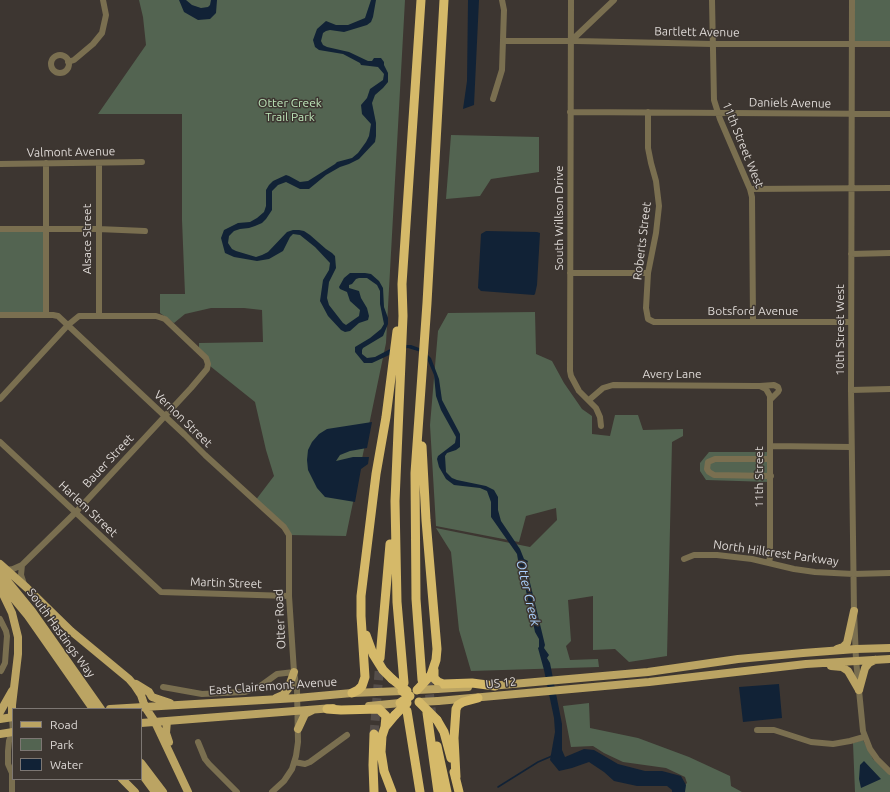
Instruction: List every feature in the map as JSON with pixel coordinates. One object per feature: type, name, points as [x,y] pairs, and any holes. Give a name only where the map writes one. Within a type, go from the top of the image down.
[{"type":"highway","points":[[420,792],[410,697],[397,602],[395,501],[396,372],[421,0]]},
{"type":"highway","points":[[444,0],[425,333],[415,473],[415,568],[418,635],[429,675],[438,682],[443,684],[476,683],[495,686]]},
{"type":"highway","points":[[352,693],[362,686],[365,676],[360,616],[363,584],[376,474],[396,372]]},
{"type":"highway","points":[[385,727],[429,675],[436,660],[437,649],[423,486],[421,388]]},
{"type":"highway","points":[[380,658],[395,501]]},
{"type":"highway","points":[[363,584],[364,622],[367,641],[379,665],[432,717],[444,732],[459,792]]},
{"type":"highway","points":[[456,778],[454,738],[456,709],[458,705],[463,702],[478,698]]},
{"type":"highway","points":[[327,709],[379,709],[386,716],[381,742],[381,758],[392,792]]},
{"type":"highway","points":[[432,717],[438,792]]},
{"type":"highway","points":[[432,717],[447,792]]},
{"type":"highway","points":[[374,734],[374,792]]},
{"type":"main road","points":[[0,564],[4,571],[24,585],[71,631],[129,679],[149,692],[152,697],[179,704]]},
{"type":"main road","name":"South Hastings Way","points":[[4,571],[87,695],[93,708]]},
{"type":"main road","name":"South Hastings Way","points":[[0,582],[28,616],[87,695],[100,708]]},
{"type":"main road","points":[[0,588],[12,613],[18,633],[18,654],[13,708]]},
{"type":"main road","points":[[835,650],[843,647],[847,643],[854,611]]},
{"type":"main road","name":"US 12","points":[[437,689],[495,686],[648,672],[754,658],[835,650],[890,648]]},
{"type":"main road","points":[[726,672],[747,666],[812,657],[846,655],[854,652],[856,649]]},
{"type":"main road","points":[[856,660],[860,655],[864,654],[890,653]]},
{"type":"main road","name":"US 12","points":[[438,701],[649,682],[806,664],[890,659]]},
{"type":"main road","points":[[859,690],[865,668],[869,663],[876,660]]},
{"type":"main road","points":[[740,671],[838,666],[842,667],[848,672],[859,690]]},
{"type":"main road","points":[[272,699],[283,695],[286,692],[294,672]]},
{"type":"main road","points":[[129,679],[141,695],[143,709],[155,722],[188,792]]},
{"type":"main road","points":[[0,712],[14,689]]},
{"type":"main road","name":"East Clairemont Avenue","points":[[142,723],[327,709],[410,697],[437,689]]},
{"type":"main road","name":"East Clairemont Avenue","points":[[143,709],[179,704],[297,698],[352,693],[390,692],[410,697],[438,701]]},
{"type":"main road","points":[[298,729],[305,714],[313,710]]},
{"type":"main road","points":[[0,719],[12,717]]},
{"type":"main road","points":[[167,721],[166,733],[182,778]]},
{"type":"main road","points":[[0,734],[12,732]]},
{"type":"main road","points":[[142,764],[163,792]]},
{"type":"main road","points":[[142,774],[155,792]]},
{"type":"main road","points":[[123,780],[135,792]]},
{"type":"street","points":[[68,62],[74,60],[102,33],[106,15],[103,0]]},
{"type":"street","points":[[492,99],[502,70],[504,41],[502,0]]},
{"type":"street","name":"South Willson Drive","points":[[571,0],[570,371],[574,384],[594,404],[598,412],[601,426]]},
{"type":"street","points":[[571,41],[614,0]]},
{"type":"street","name":"11th Street West","points":[[712,0],[714,100],[750,189],[753,207],[753,321]]},
{"type":"street","name":"10th Street West","points":[[852,0],[851,447],[853,574],[856,660],[864,736]]},
{"type":"street","name":"Bartlett Avenue","points":[[504,41],[712,44],[890,44]]},
{"type":"street","name":"Daniels Avenue","points":[[570,112],[890,114]]},
{"type":"street","name":"Roberts Street","points":[[648,112],[648,148],[656,181],[659,206],[656,233],[648,274],[646,308],[648,319],[654,322]]},
{"type":"street","name":"Valmont Avenue","points":[[0,164],[142,162]]},
{"type":"street","points":[[46,163],[46,315]]},
{"type":"street","name":"Alsace Street","points":[[99,163],[99,315]]},
{"type":"street","points":[[750,189],[890,188]]},
{"type":"street","points":[[0,229],[98,229],[145,231]]},
{"type":"street","points":[[851,254],[890,253]]},
{"type":"street","points":[[570,273],[648,274]]},
{"type":"street","name":"Vernon Street","points":[[0,315],[58,316],[205,455],[284,527]]},
{"type":"street","points":[[0,399],[68,325],[79,316],[99,315]]},
{"type":"street","name":"Bauer Street","points":[[4,571],[12,570],[22,565],[76,512],[207,369],[208,364],[206,358],[165,319],[156,316],[99,315]]},
{"type":"street","name":"Botsford Avenue","points":[[654,322],[851,322]]},
{"type":"street","name":"Avery Lane","points":[[589,400],[597,392],[613,385],[774,385],[778,387],[779,390],[770,400]]},
{"type":"street","name":"Avery Lane","points":[[760,386],[767,390]]},
{"type":"street","points":[[851,390],[890,389]]},
{"type":"street","name":"11th Street","points":[[767,390],[770,400],[769,563]]},
{"type":"street","name":"Harlem Street","points":[[0,442],[161,592]]},
{"type":"street","points":[[770,446],[851,447]]},
{"type":"street","points":[[770,459],[715,459],[708,462],[707,469],[714,475],[770,476]]},
{"type":"street","name":"Otter Road","points":[[272,792],[286,778],[294,762],[297,748],[298,729],[298,710],[289,596],[289,535],[284,527]]},
{"type":"street","name":"North Hillcrest Parkway","points":[[684,559],[694,555],[717,555],[738,557],[815,572],[890,574]]},
{"type":"street","points":[[22,565],[21,575],[24,585]]},
{"type":"street","name":"Martin Street","points":[[161,592],[289,596]]},
{"type":"street","points":[[0,619],[7,636],[5,663],[1,671]]},
{"type":"street","points":[[163,688],[202,694],[245,692],[258,687],[277,674],[294,672]]},
{"type":"street","points":[[757,730],[774,730],[811,742],[833,744],[850,741],[864,736],[877,760],[890,772]]},
{"type":"street","points":[[12,734],[9,741],[8,751],[8,764],[12,773],[12,792]]},
{"type":"street","points":[[294,762],[305,764],[310,762],[347,735]]},
{"type":"street","points":[[198,742],[205,759],[237,792]]},
{"type":"street","points":[[0,751],[8,751]]},
{"type":"green space","name":"Otter Creek Trail Park","points":[[139,0],[405,0],[386,343],[346,536],[289,535],[255,501],[274,476],[266,450],[255,402],[210,366],[199,348],[199,343],[263,342],[262,310],[244,308],[211,308],[185,314],[174,323],[160,313],[160,294],[185,294],[182,220],[182,114],[98,114],[146,45],[143,17]]},
{"type":"green space","points":[[852,0],[890,0],[890,44],[852,44]]},
{"type":"green space","points":[[451,135],[539,137],[539,172],[491,179],[480,196],[446,199]]},
{"type":"green space","points":[[0,229],[46,229],[46,315],[0,315]]},
{"type":"green space","points":[[535,312],[536,354],[552,361],[564,383],[582,409],[592,416],[592,434],[610,436],[615,415],[638,415],[643,430],[683,429],[683,436],[672,442],[667,656],[629,662],[615,649],[593,650],[593,596],[568,600],[571,641],[566,646],[570,660],[598,659],[599,667],[471,671],[459,630],[451,552],[436,528],[530,547],[557,520],[556,508],[526,516],[519,542],[436,526],[430,425],[438,331],[448,313]]},
{"type":"green space","points":[[709,452],[770,452],[770,482],[706,480],[700,471],[700,463]]},
{"type":"green space","points":[[589,703],[590,728],[638,738],[689,757],[730,776],[731,786],[742,792],[677,792],[687,783],[685,777],[666,768],[623,762],[593,746],[571,747],[563,706]]},
{"type":"green space","points":[[863,740],[873,759],[890,773],[890,792],[855,792],[853,743]]},
{"type":"water","points":[[179,0],[186,0],[192,5],[201,8],[208,7],[211,0],[217,0],[216,13],[210,19],[198,20],[184,12]]},
{"type":"water","name":"Otter Creek","points":[[371,0],[376,0],[371,22],[367,25],[344,32],[330,30],[326,31],[323,33],[321,41],[323,45],[327,47],[349,52],[368,61],[372,61],[374,58],[381,58],[384,62],[388,73],[388,82],[375,95],[372,103],[376,123],[375,142],[359,159],[326,175],[309,189],[300,189],[286,182],[278,185],[272,191],[272,210],[266,219],[262,223],[255,226],[234,231],[229,236],[228,243],[232,249],[236,251],[256,257],[268,252],[287,232],[299,230],[310,235],[335,256],[336,268],[329,282],[327,298],[329,305],[346,325],[359,316],[360,310],[350,301],[347,292],[339,287],[344,278],[350,273],[365,273],[371,274],[379,281],[383,288],[384,307],[388,318],[388,324],[383,336],[363,348],[362,354],[367,358],[375,357],[392,348],[411,345],[422,349],[431,358],[439,379],[442,400],[460,434],[460,447],[447,453],[445,456],[446,472],[452,478],[457,480],[486,486],[494,490],[498,497],[498,510],[501,521],[520,549],[524,559],[528,561],[526,566],[545,645],[544,648],[549,655],[547,658],[550,663],[562,724],[562,750],[565,757],[584,749],[594,750],[618,764],[645,771],[662,771],[681,776],[686,785],[685,792],[672,792],[672,790],[667,786],[637,786],[614,781],[589,762],[559,771],[550,760],[555,732],[554,718],[538,648],[539,639],[535,632],[517,554],[491,517],[491,502],[487,491],[480,488],[454,485],[446,479],[439,467],[437,459],[438,456],[455,443],[456,437],[441,410],[436,396],[434,375],[428,361],[421,352],[408,348],[402,349],[372,363],[364,363],[355,352],[355,347],[370,338],[381,329],[384,324],[380,304],[380,291],[377,285],[367,278],[359,278],[349,285],[349,288],[359,291],[369,316],[368,320],[359,323],[350,331],[345,332],[341,330],[328,316],[320,301],[323,280],[329,270],[330,263],[315,247],[300,235],[293,234],[283,251],[269,259],[257,261],[234,257],[225,253],[221,238],[224,230],[238,223],[250,222],[264,212],[266,206],[266,190],[273,181],[286,175],[300,182],[308,181],[337,162],[352,158],[358,153],[366,142],[369,136],[371,124],[362,114],[361,105],[367,98],[370,89],[383,80],[384,74],[378,67],[361,65],[343,54],[319,50],[315,47],[313,40],[317,29],[326,21],[336,25],[348,25],[365,18]]},
{"type":"water","points":[[468,0],[479,0],[474,105],[463,109],[467,81]]},
{"type":"water","points":[[486,231],[540,233],[537,285],[534,295],[481,291],[478,288],[481,234]]},
{"type":"water","points":[[372,422],[367,448],[350,451],[340,455],[336,461],[353,457],[369,457],[368,464],[361,469],[355,502],[325,497],[317,488],[308,470],[308,450],[312,442],[319,434],[327,429]]},
{"type":"water","points":[[779,684],[782,718],[743,722],[739,687]]},
{"type":"water","points":[[864,761],[881,779],[861,788],[859,779],[860,765]]},
{"type":"waterway","points":[[498,787],[538,762],[552,756]]},
{"type":"tunnel","points":[[374,734],[380,661]]},
{"type":"tunnel","points":[[428,681],[432,717]]}]
